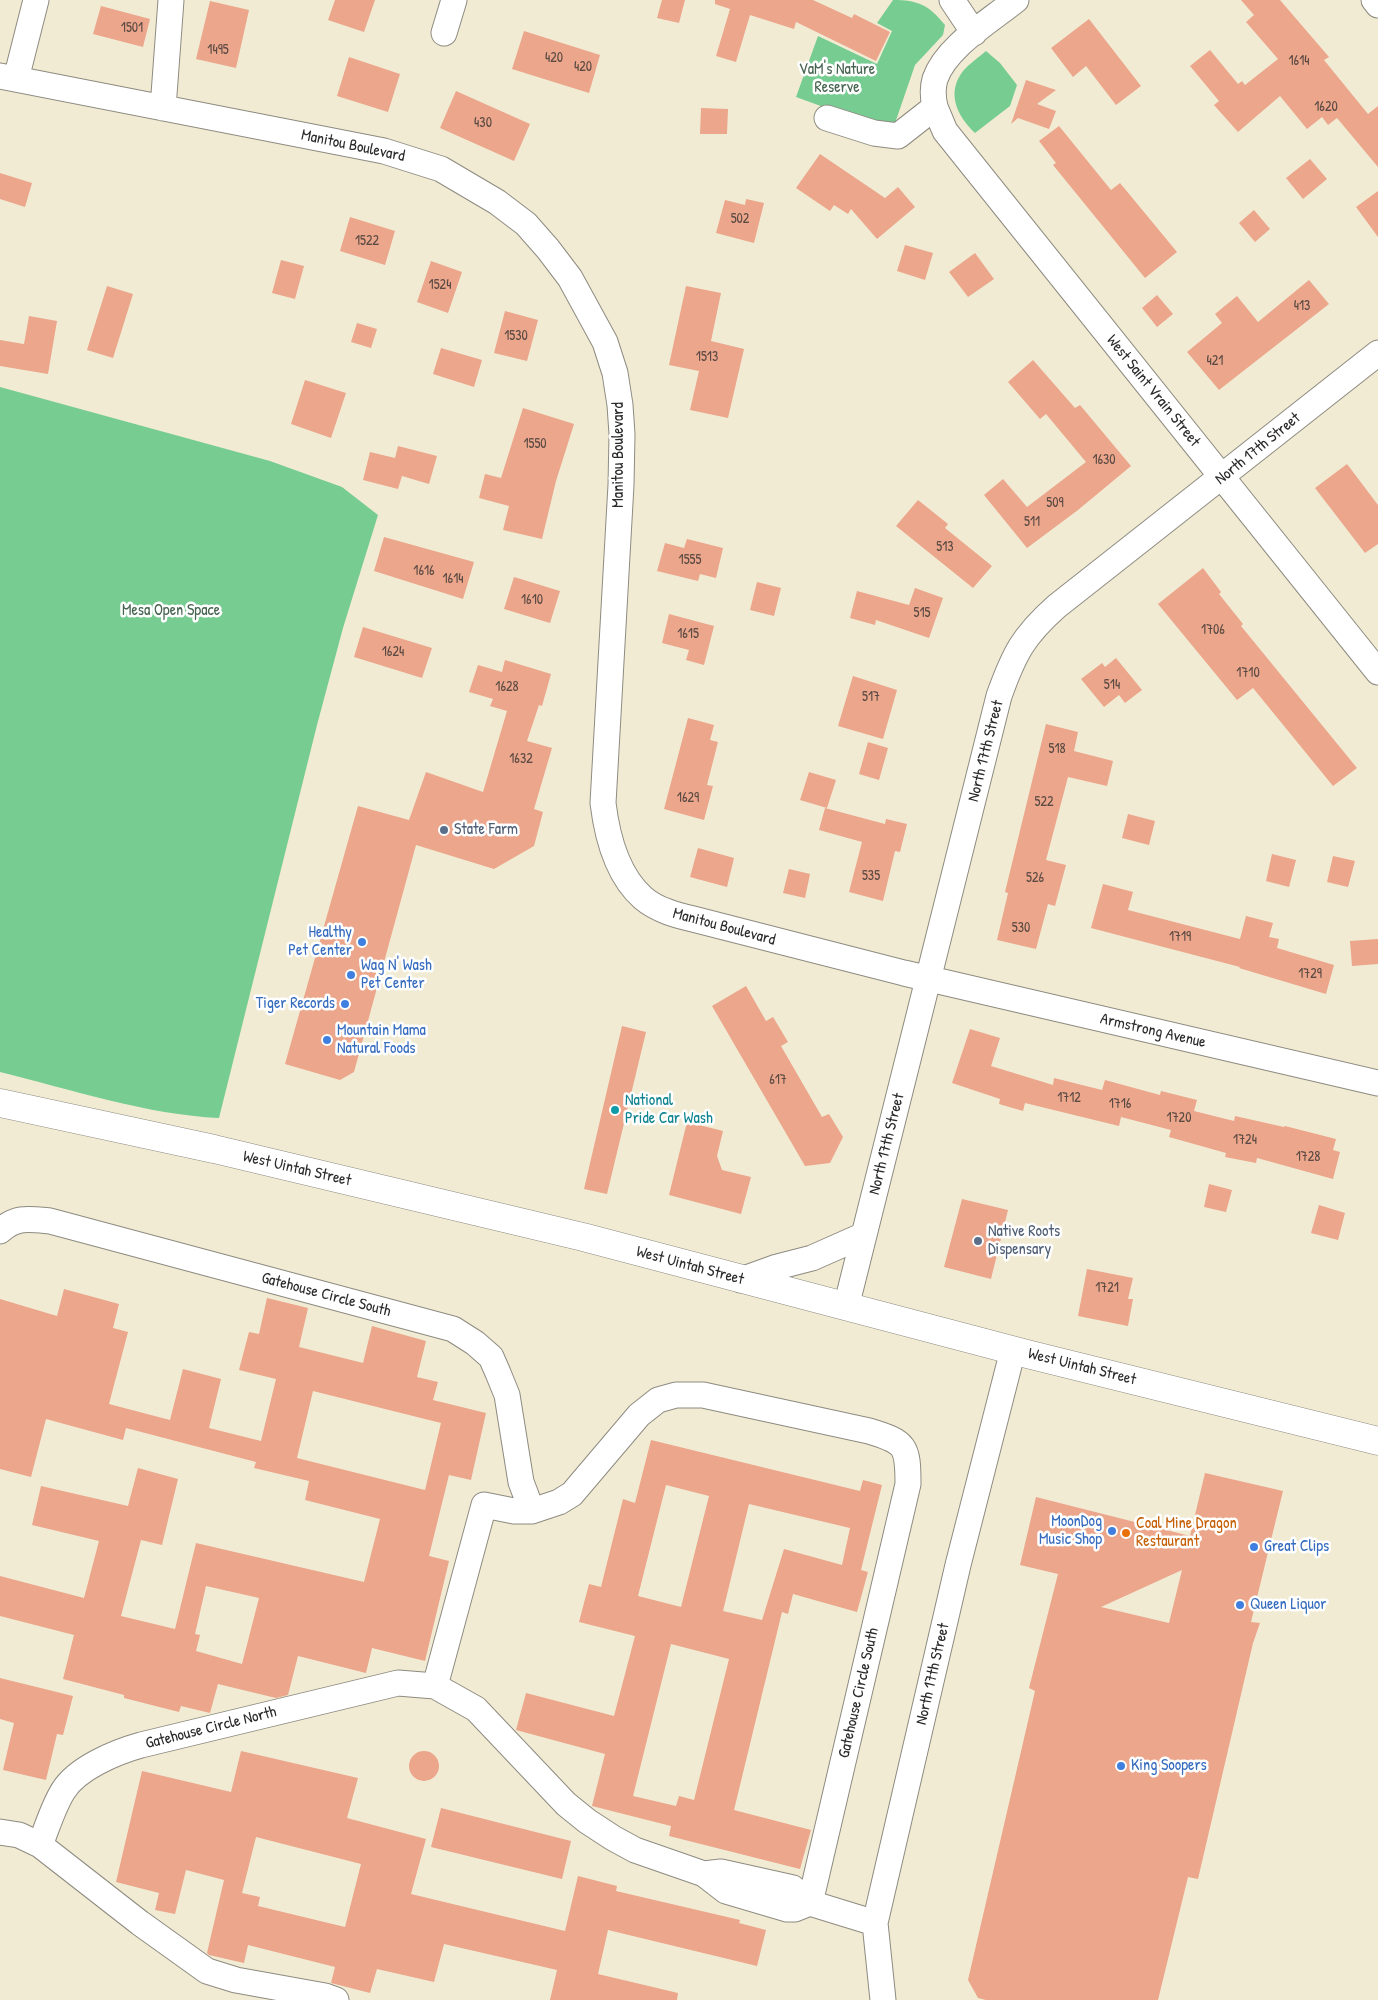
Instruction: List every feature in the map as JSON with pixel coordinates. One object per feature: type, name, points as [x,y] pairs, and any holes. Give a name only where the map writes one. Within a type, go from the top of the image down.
[{"type":"main road","name":"West Uintah Street","points":[[0,1103],[214,1149],[583,1237],[740,1280],[1378,1441]]},
{"type":"street","points":[[8,77],[36,0]]},
{"type":"street","points":[[163,108],[172,0]]},
{"type":"street","points":[[444,33],[454,0]]},
{"type":"street","points":[[952,0],[974,33]]},
{"type":"street","points":[[827,118],[874,132],[898,136],[935,107],[933,93],[936,79],[951,52],[1016,0]]},
{"type":"street","points":[[1374,0],[1378,5]]},
{"type":"street","name":"Manitou Boulevard","points":[[8,77],[384,151],[441,169],[498,202],[526,224],[570,278],[605,342],[615,373],[620,405],[621,485],[603,803],[605,823],[611,845],[630,884],[644,899],[666,912],[928,978]]},
{"type":"street","name":"West Saint Vrain Street","points":[[935,107],[945,131],[1378,672]]},
{"type":"street","name":"North 17th Street","points":[[846,1307],[999,696],[1017,652],[1028,635],[1057,606],[1222,478],[1378,353]]},
{"type":"street","name":"Armstrong Avenue","points":[[928,978],[1378,1083]]},
{"type":"street","name":"Gatehouse Circle South","points":[[0,1231],[9,1223],[27,1219],[50,1221],[453,1329],[476,1343],[491,1357],[498,1373],[507,1395],[521,1482],[532,1511],[559,1502],[572,1494],[639,1415],[658,1400],[676,1395],[703,1395],[869,1430],[892,1438],[903,1446],[908,1463],[908,1484],[810,1903]]},
{"type":"street","points":[[740,1280],[777,1267],[812,1258],[864,1235]]},
{"type":"street","name":"North 17th Street","points":[[883,2000],[875,1923],[958,1565],[1013,1350]]},
{"type":"street","points":[[435,1686],[484,1505],[514,1511],[532,1511]]},
{"type":"street","name":"Gatehouse Circle North","points":[[40,1845],[62,1792],[90,1767],[113,1754],[141,1745],[398,1683],[435,1686],[476,1709],[566,1804],[587,1821],[635,1850],[704,1874],[722,1872],[793,1888],[810,1903],[875,1923]]},
{"type":"street","points":[[0,1832],[19,1835],[40,1845],[140,1923],[207,1971],[236,1980],[325,1996],[336,2000]]},
{"type":"green space","name":"VaM's Nature Reserve","points":[[893,0],[909,1],[922,5],[934,13],[945,25],[943,35],[915,65],[892,132],[796,97],[818,36],[877,64],[892,31],[877,23]]},
{"type":"green space","points":[[986,51],[1000,63],[1017,85],[1010,106],[975,133],[959,112],[956,104],[955,88],[963,71]]},
{"type":"green space","name":"Mesa Open Space","points":[[0,387],[270,461],[342,487],[378,515],[343,628],[317,725],[219,1118],[192,1116],[137,1107],[0,1072]]},
{"type":"building","points":[[335,0],[375,0],[364,32],[328,20]]},
{"type":"building","points":[[662,0],[685,0],[679,23],[657,18]]},
{"type":"building","points":[[715,0],[813,0],[852,18],[854,14],[890,32],[876,61],[796,22],[794,29],[750,15],[736,62],[716,56],[730,9],[715,4]]},
{"type":"building","points":[[1241,0],[1280,0],[1329,57],[1324,60],[1368,114],[1378,106],[1378,167],[1337,118],[1328,125],[1322,117],[1307,129],[1280,96],[1238,132],[1214,105],[1219,101],[1190,66],[1210,50],[1238,84],[1242,81],[1245,85],[1278,59],[1246,22],[1254,15]]},
{"type":"building","points":[[210,1],[249,10],[236,68],[196,59]]},
{"type":"building","points":[[101,6],[150,19],[143,47],[93,34]]},
{"type":"building","points":[[1089,19],[1141,86],[1116,105],[1086,66],[1073,77],[1051,48]]},
{"type":"building","points":[[524,31],[600,55],[589,93],[512,69]]},
{"type":"building","points":[[349,57],[400,74],[388,112],[337,96]]},
{"type":"building","points":[[1026,80],[1056,90],[1037,104],[1056,111],[1049,129],[1018,118],[1011,124]]},
{"type":"building","points":[[456,91],[530,124],[514,161],[440,128]]},
{"type":"building","points":[[701,108],[728,109],[727,134],[700,134]]},
{"type":"building","points":[[1059,126],[1111,190],[1120,183],[1177,252],[1145,278],[1053,165],[1056,163],[1039,141]]},
{"type":"building","points":[[820,154],[885,198],[898,187],[915,207],[877,239],[851,209],[848,214],[834,205],[830,211],[796,188]]},
{"type":"building","points":[[1310,159],[1327,179],[1303,199],[1286,178]]},
{"type":"building","points":[[0,173],[32,183],[25,207],[0,199]]},
{"type":"building","points":[[1378,191],[1378,237],[1356,207]]},
{"type":"building","points":[[746,199],[764,203],[754,243],[716,233],[725,200],[745,205]]},
{"type":"building","points":[[1254,210],[1270,229],[1255,242],[1239,223]]},
{"type":"building","points":[[350,217],[395,231],[385,265],[340,251]]},
{"type":"building","points":[[905,245],[933,253],[925,280],[897,271]]},
{"type":"building","points":[[975,253],[994,279],[968,297],[949,272]]},
{"type":"building","points":[[281,260],[304,266],[295,299],[272,293]]},
{"type":"building","points":[[431,261],[462,272],[448,313],[417,302]]},
{"type":"building","points":[[1309,280],[1329,304],[1219,390],[1187,352],[1222,323],[1215,314],[1237,296],[1258,322]]},
{"type":"building","points":[[107,286],[133,294],[113,358],[87,350]]},
{"type":"building","points":[[686,286],[721,293],[711,341],[744,349],[728,418],[690,410],[699,371],[669,365]]},
{"type":"building","points":[[1157,295],[1173,314],[1157,327],[1142,308]]},
{"type":"building","points":[[505,311],[538,320],[527,361],[494,353]]},
{"type":"building","points":[[29,316],[57,321],[48,374],[0,366],[0,340],[24,344]]},
{"type":"building","points":[[357,323],[377,329],[371,348],[351,342]]},
{"type":"building","points":[[441,348],[482,360],[474,387],[433,374]]},
{"type":"building","points":[[1033,360],[1075,408],[1080,405],[1131,466],[1078,510],[1027,548],[984,495],[1003,479],[1027,507],[1086,462],[1046,414],[1040,419],[1008,382]]},
{"type":"building","points":[[305,380],[346,393],[331,438],[291,424]]},
{"type":"building","points":[[523,408],[574,424],[556,481],[542,539],[503,530],[509,506],[479,498],[485,474],[501,478]]},
{"type":"building","points":[[398,446],[437,456],[429,484],[402,476],[398,489],[363,480],[370,452],[395,458]]},
{"type":"building","points":[[1347,464],[1378,505],[1378,544],[1365,553],[1315,488]]},
{"type":"building","points":[[918,500],[948,524],[945,528],[992,566],[973,588],[896,526]]},
{"type":"building","points":[[384,537],[474,562],[463,599],[374,571]]},
{"type":"building","points":[[687,539],[723,548],[716,578],[700,574],[698,581],[657,571],[665,543],[684,548]]},
{"type":"building","points":[[1203,568],[1221,592],[1219,594],[1243,624],[1241,626],[1357,768],[1333,786],[1253,688],[1237,700],[1158,604]]},
{"type":"building","points":[[514,577],[560,591],[550,623],[504,609]]},
{"type":"building","points":[[757,582],[781,588],[774,616],[750,610]]},
{"type":"building","points":[[915,588],[943,598],[929,638],[876,620],[875,625],[850,618],[857,591],[909,605]]},
{"type":"building","points":[[669,614],[714,626],[704,665],[686,660],[689,650],[662,643]]},
{"type":"building","points":[[363,627],[432,648],[422,678],[354,657]]},
{"type":"building","points":[[1116,658],[1142,690],[1125,703],[1119,695],[1104,707],[1081,679],[1102,663],[1105,667]]},
{"type":"building","points":[[505,660],[551,674],[542,706],[539,705],[527,741],[552,748],[534,809],[543,812],[534,846],[494,869],[416,845],[354,1072],[340,1080],[285,1064],[358,806],[409,820],[426,772],[483,792],[507,711],[490,706],[493,699],[469,692],[478,665],[502,672]]},
{"type":"building","points":[[853,676],[897,690],[883,739],[838,726]]},
{"type":"building","points":[[688,718],[714,725],[710,740],[718,742],[707,785],[713,786],[704,820],[664,809]]},
{"type":"building","points":[[1046,724],[1078,732],[1074,751],[1113,761],[1107,786],[1068,777],[1046,860],[1066,865],[1055,906],[1048,904],[1036,949],[997,940],[1008,893],[1005,892]]},
{"type":"building","points":[[868,742],[888,748],[879,780],[859,774]]},
{"type":"building","points":[[809,772],[836,780],[827,808],[800,800]]},
{"type":"building","points":[[825,808],[885,824],[886,819],[907,824],[900,852],[895,851],[883,901],[849,892],[862,842],[819,830]]},
{"type":"building","points":[[1128,814],[1155,821],[1149,845],[1122,838]]},
{"type":"building","points":[[698,848],[734,858],[727,887],[690,877]]},
{"type":"building","points":[[1272,854],[1296,860],[1289,887],[1266,881]]},
{"type":"building","points":[[1333,856],[1355,861],[1348,887],[1327,882]]},
{"type":"building","points":[[789,869],[810,874],[805,898],[783,893]]},
{"type":"building","points":[[1103,884],[1133,892],[1128,910],[1240,939],[1246,916],[1273,923],[1269,937],[1279,939],[1277,948],[1334,965],[1326,994],[1240,967],[1091,928]]},
{"type":"building","points":[[1378,939],[1378,964],[1352,966],[1350,941]]},
{"type":"building","points":[[746,986],[766,1021],[773,1017],[788,1042],[781,1046],[822,1117],[829,1114],[843,1137],[830,1163],[805,1166],[712,1006]]},
{"type":"building","name":"National Pride Car Wash","points":[[622,1026],[646,1032],[607,1194],[584,1189]]},
{"type":"building","points":[[970,1029],[1000,1038],[991,1066],[1053,1085],[1054,1078],[1102,1090],[1105,1080],[1160,1095],[1161,1091],[1197,1100],[1194,1111],[1234,1121],[1235,1116],[1336,1139],[1333,1150],[1340,1152],[1333,1179],[1257,1158],[1256,1163],[1225,1157],[1226,1153],[1169,1137],[1171,1130],[1121,1117],[1119,1126],[1025,1103],[1023,1111],[999,1104],[1000,1099],[952,1083]]},
{"type":"building","points":[[687,1122],[723,1131],[717,1156],[722,1170],[751,1177],[741,1214],[669,1195]]},
{"type":"building","points":[[1209,1184],[1232,1190],[1226,1212],[1204,1207]]},
{"type":"building","points":[[962,1199],[1008,1210],[991,1279],[944,1267]]},
{"type":"building","points":[[1319,1205],[1345,1213],[1338,1240],[1311,1233]]},
{"type":"building","points":[[1087,1269],[1133,1278],[1128,1299],[1133,1299],[1128,1326],[1078,1316]]},
{"type":"building","points":[[64,1289],[119,1304],[113,1328],[128,1332],[109,1404],[170,1420],[183,1369],[221,1379],[209,1428],[261,1441],[276,1379],[239,1370],[249,1332],[259,1334],[267,1298],[308,1308],[299,1347],[363,1363],[372,1326],[426,1341],[417,1377],[438,1382],[433,1400],[486,1413],[471,1480],[449,1475],[429,1556],[449,1561],[425,1661],[372,1648],[366,1673],[298,1656],[288,1695],[276,1698],[218,1684],[210,1713],[181,1706],[179,1712],[124,1698],[124,1695],[63,1679],[74,1635],[0,1616],[0,1576],[84,1598],[99,1541],[32,1525],[41,1486],[128,1506],[138,1468],[178,1479],[162,1545],[141,1540],[121,1616],[175,1629],[196,1543],[364,1582],[380,1519],[305,1500],[309,1481],[254,1468],[256,1462],[126,1428],[123,1440],[46,1419],[31,1477],[0,1469],[0,1299],[57,1316]],"holes":[[[313,1391],[441,1423],[425,1490],[297,1458]],[[206,1586],[259,1598],[242,1664],[196,1651],[200,1635],[195,1634]]]},
{"type":"building","points":[[651,1440],[860,1491],[863,1480],[882,1485],[861,1570],[868,1572],[857,1612],[793,1594],[788,1614],[782,1612],[734,1810],[811,1830],[800,1869],[669,1836],[671,1826],[592,1806],[605,1754],[516,1730],[526,1693],[614,1716],[635,1636],[579,1622],[589,1584],[601,1587],[623,1499],[635,1503]],"holes":[[[666,1485],[709,1496],[681,1607],[638,1596]],[[749,1504],[850,1528],[842,1565],[784,1549],[762,1620],[723,1611]],[[671,1644],[729,1659],[694,1800],[679,1796],[676,1806],[633,1796]]]},
{"type":"building","points":[[1205,1473],[1283,1491],[1251,1622],[1260,1623],[1253,1643],[1198,1879],[1188,1877],[1158,2000],[986,2000],[978,1998],[968,1980],[1035,1691],[1029,1688],[1058,1574],[1020,1565],[1036,1497],[1190,1536]],"holes":[[[1182,1570],[1169,1623],[1101,1607]]]},
{"type":"building","points":[[0,1678],[73,1696],[63,1735],[57,1734],[46,1780],[3,1770],[14,1723],[0,1719]]},
{"type":"building","points":[[241,1751],[358,1778],[347,1818],[426,1839],[411,1894],[565,1931],[578,1876],[617,1886],[616,1891],[740,1920],[739,1923],[766,1930],[757,1966],[608,1930],[598,1974],[678,1993],[677,2000],[550,2000],[557,1970],[444,1944],[434,1982],[377,1969],[370,1993],[331,1983],[335,1967],[248,1945],[244,1963],[209,1955],[207,1953],[224,1880],[186,1870],[175,1914],[155,1910],[159,1893],[116,1882],[142,1771],[231,1792]],"holes":[[[256,1837],[361,1864],[345,1927],[258,1906],[260,1897],[242,1893]]]},
{"type":"building","points":[[424,1751],[435,1755],[439,1766],[435,1777],[424,1781],[413,1777],[409,1766],[413,1755]]},
{"type":"building","points":[[441,1808],[571,1841],[562,1879],[431,1847]]},
{"type":"place","name":"State Farm","points":[[444,830]]},
{"type":"place","name":"Healthy Pet Center","points":[[362,942]]},
{"type":"place","name":"Wag N' Wash Pet Center","points":[[351,975]]},
{"type":"place","name":"Tiger Records","points":[[345,1004]]},
{"type":"place","name":"Mountain Mama Natural Foods","points":[[327,1040]]},
{"type":"place","name":"National Pride Car Wash","points":[[615,1110]]},
{"type":"place","name":"Native Roots Dispensary","points":[[978,1241]]},
{"type":"place","name":"MoonDog Music Shop","points":[[1112,1531]]},
{"type":"place","name":"Coal Mine Dragon Restaurant","points":[[1126,1533]]},
{"type":"place","name":"Great Clips","points":[[1254,1547]]},
{"type":"place","name":"Queen Liquor","points":[[1240,1605]]},
{"type":"place","name":"King Soopers","points":[[1121,1766]]}]
